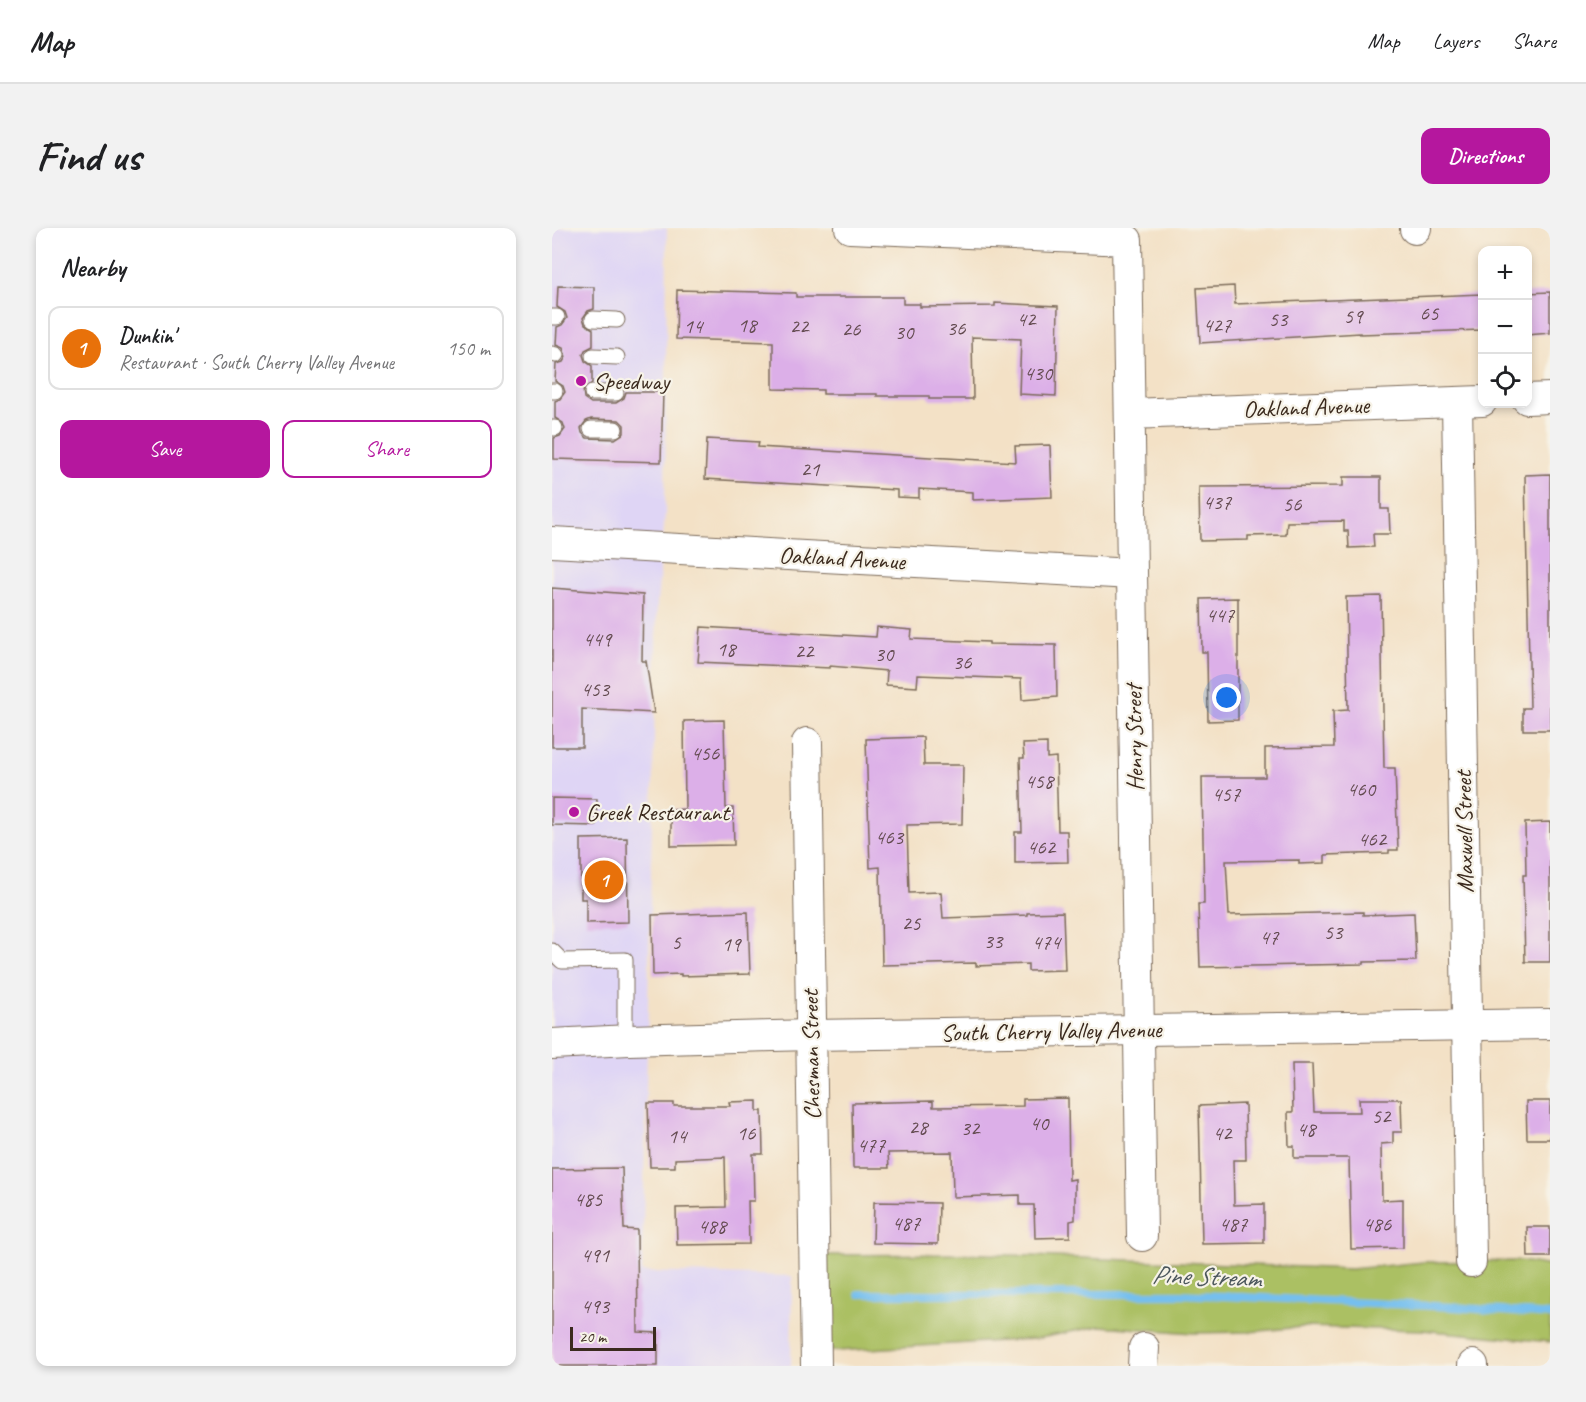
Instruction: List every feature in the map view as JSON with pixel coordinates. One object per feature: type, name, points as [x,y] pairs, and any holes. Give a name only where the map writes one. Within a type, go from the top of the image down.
[{"type":"street","name":"Henry Street","points":[[850,228],[1127,240],[1142,1236]]},
{"type":"street","points":[[1532,399],[1550,398]]},
{"type":"street","name":"Oakland Avenue","points":[[1130,414],[1470,401]]},
{"type":"street","name":"Maxwell Street","points":[[1470,401],[1467,1025],[1471,1262]]},
{"type":"street","name":"Oakland Avenue","points":[[552,542],[1132,574]]},
{"type":"street","name":"Chesman Street","points":[[807,743],[816,1366]]},
{"type":"street","name":"South Cherry Valley Avenue","points":[[552,1044],[810,1035],[1550,1024]]},
{"type":"lane","points":[[593,318],[617,320]]},
{"type":"lane","points":[[593,356],[617,357]]},
{"type":"lane","points":[[592,393],[616,393]]},
{"type":"lane","points":[[591,429],[615,429]]},
{"type":"lane","points":[[552,951],[562,961],[625,960],[625,1040]]},
{"type":"shaded area","points":[[552,228],[667,228],[665,514],[657,603],[642,1272],[792,1276],[791,1366],[552,1366]]},
{"type":"green space","points":[[983,1254],[1351,1269],[1424,1262],[1522,1261],[1550,1266],[1550,1342],[1422,1330],[1302,1327],[1249,1332],[1194,1333],[1100,1326],[1035,1339],[821,1352],[820,1255]]},
{"type":"building","points":[[558,286],[594,287],[594,309],[588,311],[583,318],[585,324],[593,329],[593,346],[585,350],[583,355],[585,361],[592,366],[592,383],[583,389],[584,398],[591,403],[616,403],[624,398],[626,392],[663,392],[661,462],[554,459],[554,438],[560,436],[565,429],[563,423],[555,418],[555,401],[560,399],[565,392],[563,386],[555,381],[556,364],[563,362],[566,357],[563,348],[556,345],[557,327],[562,325],[567,318],[565,312],[557,307]],"holes":[[[591,419],[619,420],[624,425],[624,433],[615,439],[587,438],[582,433],[581,428],[586,421]]]},
{"type":"building","points":[[1234,286],[1235,304],[1478,294],[1478,330],[1360,333],[1200,343],[1197,288]]},
{"type":"building","points":[[677,290],[796,293],[796,297],[903,297],[903,304],[920,304],[920,307],[995,306],[995,303],[1058,306],[1056,396],[1019,394],[1021,339],[972,337],[973,399],[823,394],[823,390],[773,389],[773,342],[676,339]]},
{"type":"building","points":[[1550,292],[1550,333],[1532,335],[1532,293]]},
{"type":"building","points":[[707,439],[759,442],[758,447],[1016,462],[1015,446],[1050,445],[1052,497],[973,500],[973,492],[919,489],[919,498],[897,497],[897,490],[705,479]]},
{"type":"building","points":[[1550,474],[1550,730],[1523,730],[1523,708],[1530,708],[1525,475]]},
{"type":"building","points":[[1343,477],[1381,477],[1381,509],[1389,509],[1390,534],[1373,534],[1374,547],[1349,548],[1348,531],[1344,531],[1344,521],[1287,522],[1286,535],[1248,536],[1248,540],[1200,541],[1199,487],[1343,486]]},
{"type":"building","points":[[552,588],[643,595],[642,661],[646,661],[654,713],[582,709],[582,747],[552,747]]},
{"type":"building","points":[[1381,596],[1384,768],[1395,768],[1398,850],[1389,850],[1389,853],[1325,855],[1325,863],[1299,864],[1299,860],[1226,861],[1229,915],[1414,913],[1416,961],[1200,967],[1198,904],[1204,904],[1202,777],[1265,777],[1265,748],[1334,747],[1333,711],[1348,710],[1346,597]]},
{"type":"building","points":[[1238,598],[1238,720],[1208,721],[1207,652],[1202,652],[1201,599]]},
{"type":"building","points":[[701,627],[876,637],[877,627],[912,630],[911,639],[1056,645],[1057,697],[1022,700],[1021,679],[918,675],[917,687],[886,685],[887,671],[830,666],[830,668],[698,662]]},
{"type":"building","points":[[724,720],[726,808],[733,808],[734,845],[671,846],[671,810],[685,809],[684,721]]},
{"type":"building","points":[[923,737],[924,765],[963,765],[962,824],[907,825],[909,893],[941,892],[943,918],[1063,912],[1065,970],[1028,971],[1028,964],[882,965],[880,867],[870,868],[866,739]]},
{"type":"building","points":[[1047,743],[1047,758],[1056,757],[1058,831],[1067,831],[1068,862],[1015,863],[1015,832],[1022,832],[1020,758],[1024,758],[1023,744]]},
{"type":"building","name":"Greek Restaurant","points":[[552,798],[597,799],[596,826],[552,825]]},
{"type":"building","points":[[1550,822],[1550,962],[1525,962],[1523,875],[1526,875],[1525,823]]},
{"type":"building","points":[[627,838],[628,922],[586,923],[586,899],[581,899],[581,839]]},
{"type":"building","points":[[748,912],[750,974],[653,975],[652,915]]},
{"type":"building","points":[[1292,1064],[1312,1064],[1314,1112],[1360,1112],[1359,1099],[1401,1099],[1402,1132],[1393,1132],[1393,1143],[1381,1144],[1382,1200],[1403,1199],[1403,1248],[1351,1249],[1349,1158],[1294,1158],[1294,1146],[1289,1146],[1288,1112],[1293,1112]]},
{"type":"building","points":[[1068,1098],[1069,1180],[1075,1179],[1075,1220],[1070,1221],[1070,1237],[1035,1238],[1034,1205],[1020,1205],[1020,1195],[953,1197],[952,1152],[888,1153],[889,1168],[853,1168],[852,1103],[933,1101],[933,1107],[1023,1106],[1023,1099]]},
{"type":"building","points":[[757,1101],[757,1111],[762,1111],[763,1154],[753,1154],[754,1201],[748,1201],[749,1244],[677,1245],[676,1208],[726,1207],[725,1157],[675,1159],[675,1167],[650,1167],[648,1103],[674,1103],[674,1106],[730,1106],[729,1102]]},
{"type":"building","points":[[1526,1101],[1550,1101],[1550,1139],[1527,1139]]},
{"type":"building","points":[[1245,1104],[1246,1160],[1233,1160],[1234,1205],[1264,1204],[1264,1243],[1202,1244],[1199,1106]]},
{"type":"building","points":[[622,1168],[624,1229],[637,1230],[638,1332],[658,1333],[658,1366],[552,1366],[552,1169]]},
{"type":"building","points":[[874,1202],[939,1203],[938,1244],[873,1243]]},
{"type":"building","points":[[1527,1227],[1550,1227],[1550,1257],[1528,1257]]},
{"type":"waterway","name":"Pine Stream","points":[[859,1294],[1179,1294],[1454,1307],[1550,1315]]},
{"type":"place","name":"Speedway","points":[[581,381]]},
{"type":"place","name":"Greek Restaurant","points":[[574,812]]},
{"type":"place","name":"Dunkin'","points":[[604,880]]}]
